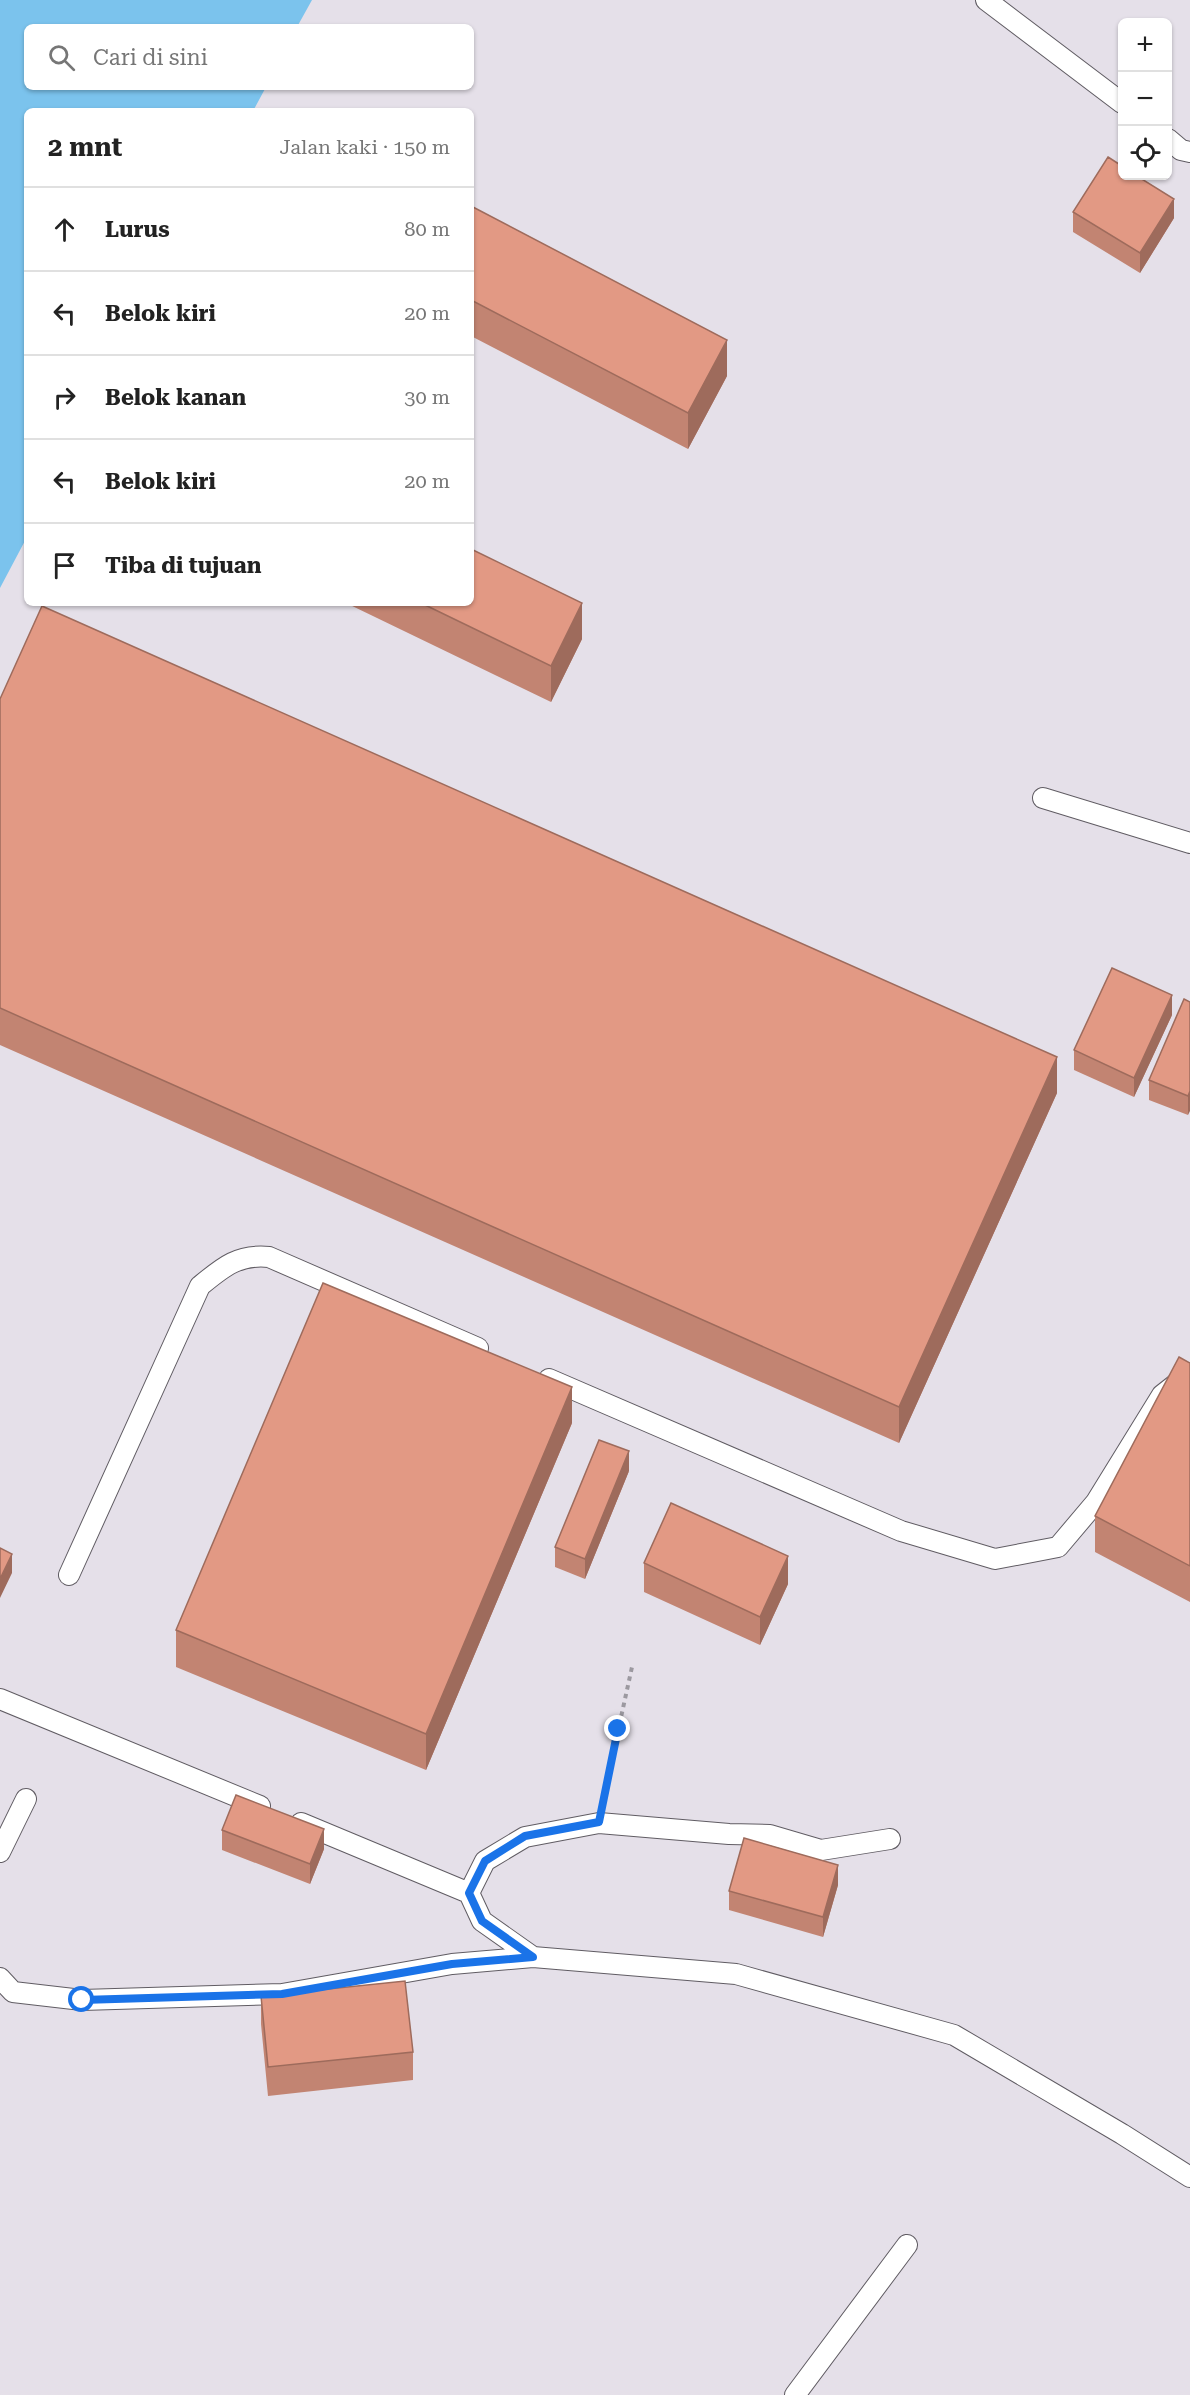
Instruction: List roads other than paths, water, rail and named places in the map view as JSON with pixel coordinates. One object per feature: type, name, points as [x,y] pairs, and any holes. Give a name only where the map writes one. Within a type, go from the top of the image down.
[{"type":"lane","points":[[986,0],[1118,100]]},
{"type":"lane","points":[[1172,143],[1181,150],[1190,152]]},
{"type":"lane","points":[[1042,798],[1190,843]]},
{"type":"lane","points":[[69,1575],[200,1286],[225,1266],[251,1256],[269,1257],[498,1356]]},
{"type":"lane","points":[[531,1371],[901,1531],[995,1559],[1058,1547],[1096,1502],[1162,1395],[1190,1373]]},
{"type":"lane","points":[[0,1699],[469,1893],[482,1921],[533,1957]]},
{"type":"lane","points":[[0,1852],[26,1799]]},
{"type":"lane","points":[[469,1893],[485,1861],[525,1836],[599,1822],[729,1834],[770,1835],[820,1850],[890,1839]]},
{"type":"lane","points":[[0,1978],[13,1992],[82,2000],[282,1994],[452,1964],[533,1957],[736,1974],[954,2035],[1190,2177]]},
{"type":"lane","points":[[795,2395],[907,2245]]},
{"type":"water","points":[[0,0],[312,0],[299,24],[24,24],[24,90],[264,90],[255,108],[24,108],[24,543],[0,588]]}]
